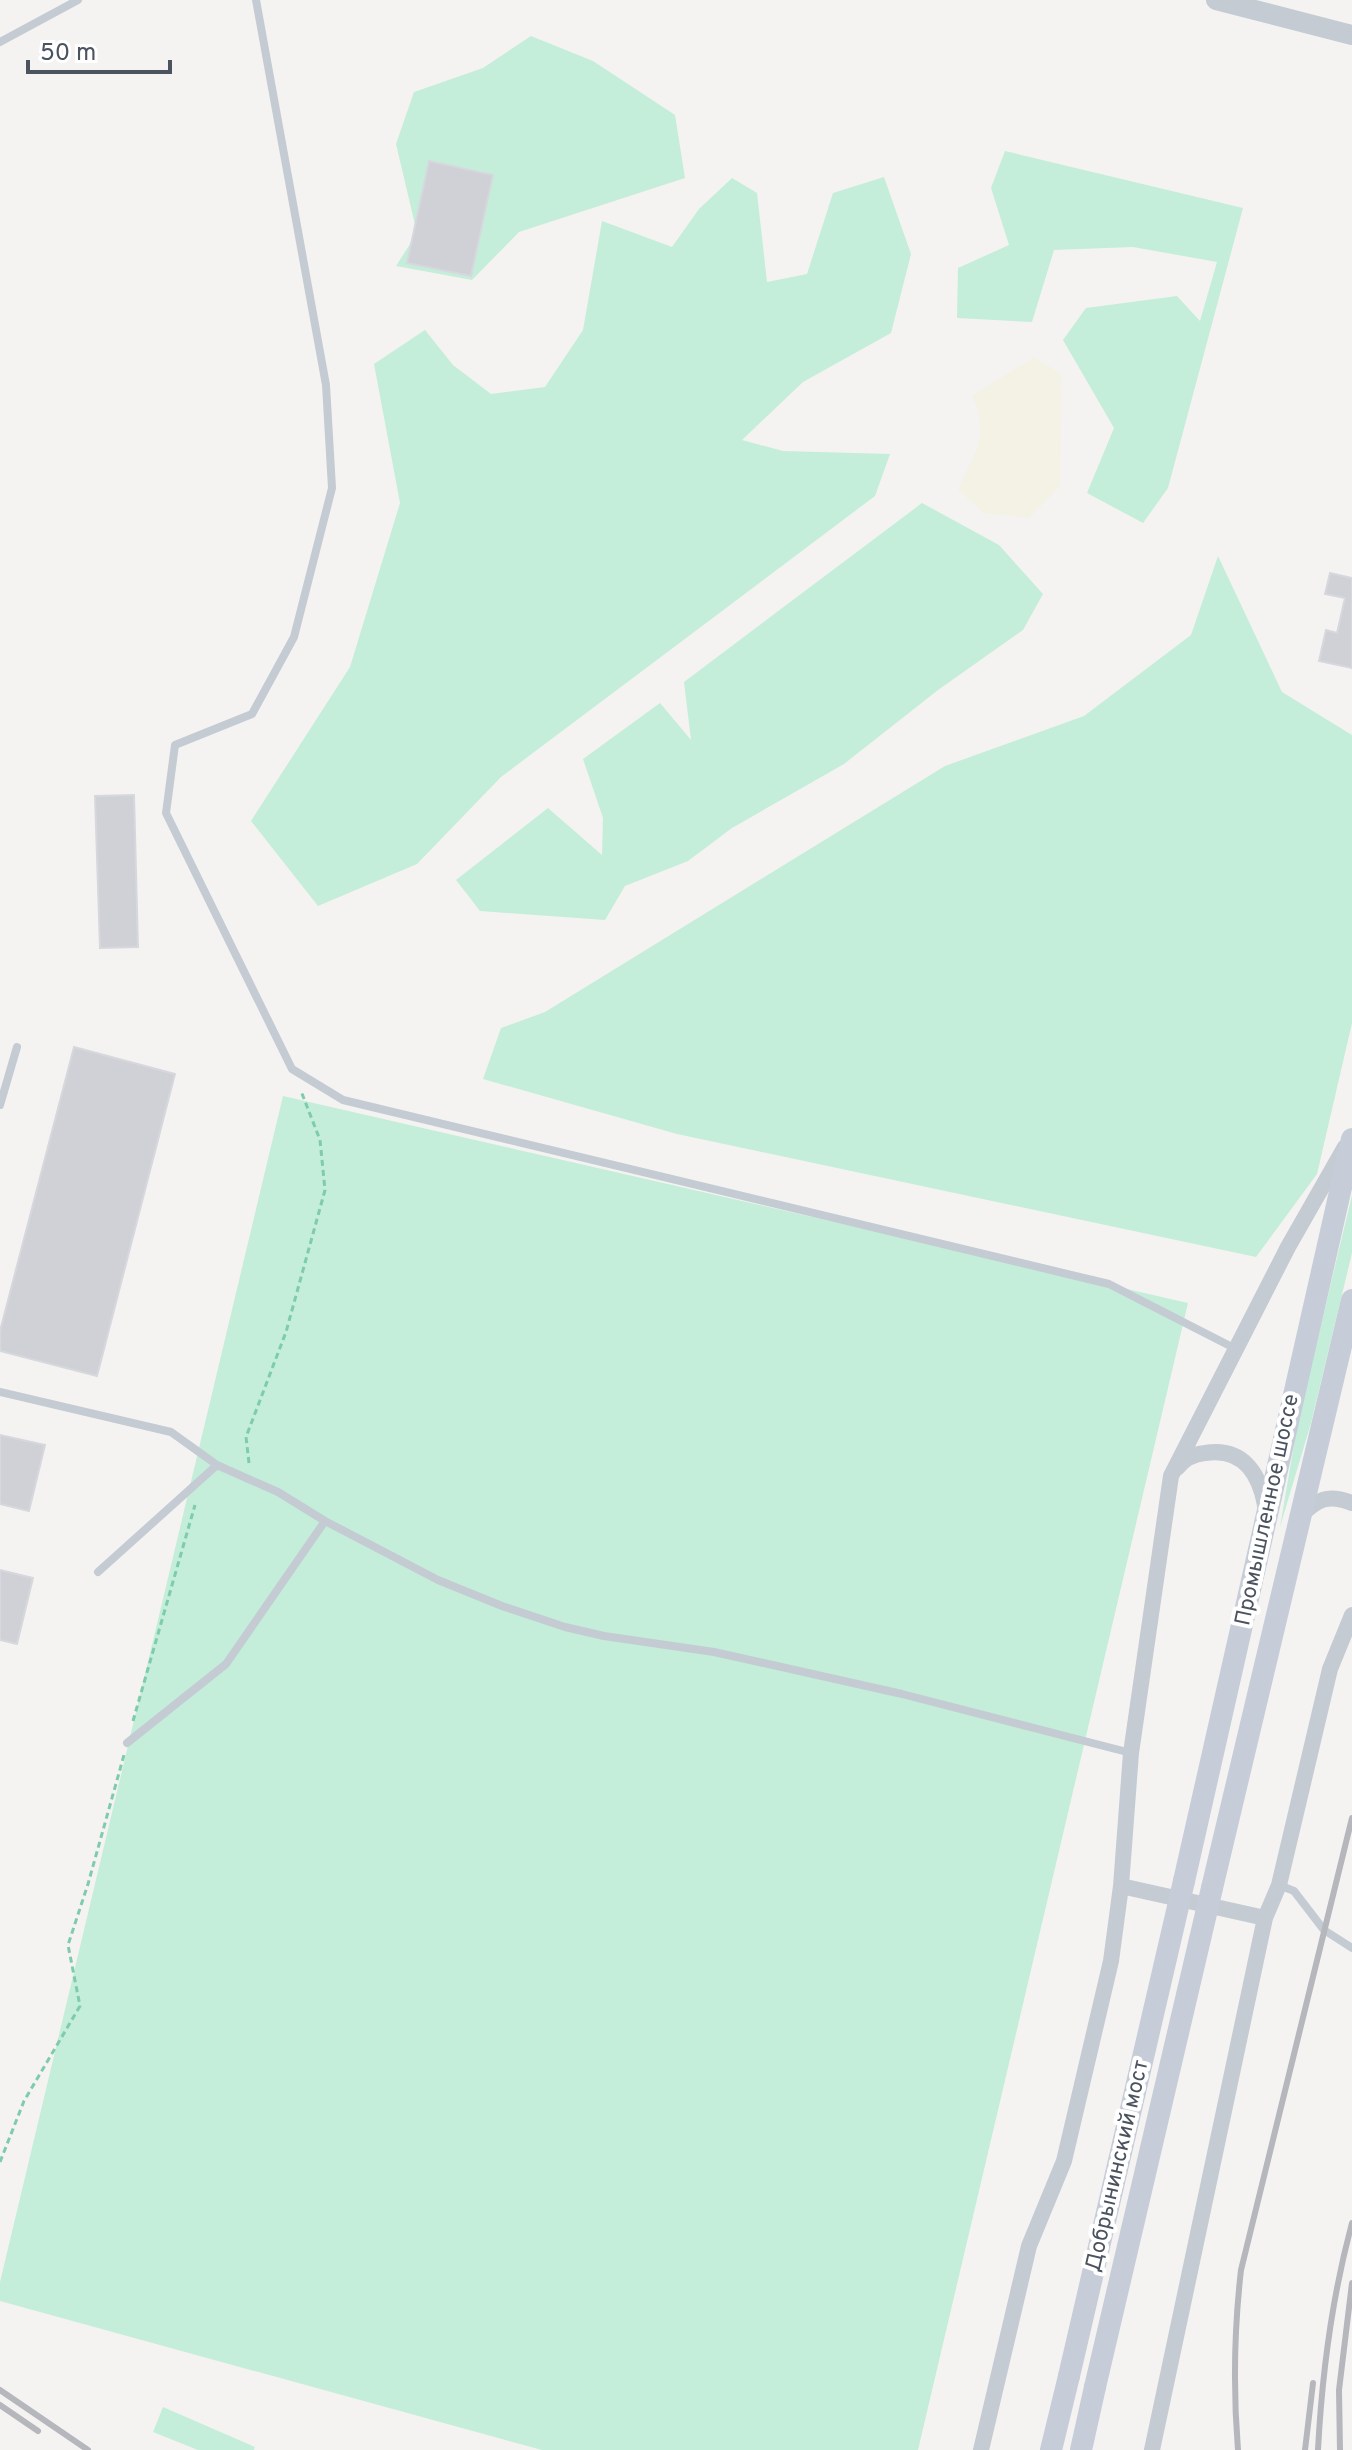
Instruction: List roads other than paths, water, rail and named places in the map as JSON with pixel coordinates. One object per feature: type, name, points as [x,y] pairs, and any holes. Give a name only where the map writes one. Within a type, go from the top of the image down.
[{"type":"main road","name":"Промышленное шоссе","points":[[1184,1881],[1352,1137]]},
{"type":"main road","name":"Промышленное шоссе","points":[[1212,1888],[1352,1300]]},
{"type":"main road","name":"Добрынинский мост","points":[[1051,2450],[1184,1881]]},
{"type":"main road","name":"Добрынинский мост","points":[[1081,2450],[1212,1888]]},
{"type":"street","points":[[1216,0],[1352,35]]},
{"type":"street","points":[[981,2450],[1029,2246],[1064,2161],[1111,1961],[1121,1886],[1131,1753],[1171,1476],[1288,1247],[1352,1137]]},
{"type":"street","points":[[1171,1476],[1183,1461],[1198,1454],[1214,1451],[1231,1454],[1246,1462],[1261,1484],[1267,1513]]},
{"type":"street","points":[[1298,1517],[1318,1500],[1341,1498],[1352,1503]]},
{"type":"street","points":[[1152,2450],[1265,1918],[1279,1885],[1330,1669],[1352,1615]]},
{"type":"street","points":[[1121,1886],[1265,1918]]},
{"type":"lane","points":[[0,42],[78,0]]},
{"type":"lane","points":[[256,0],[326,385],[332,488],[294,637],[252,714],[175,745],[166,813],[292,1069],[343,1100],[1109,1284],[1236,1349]]},
{"type":"lane","points":[[0,1105],[17,1047]]},
{"type":"lane","points":[[0,1392],[171,1432],[217,1465],[251,1479],[438,1580],[565,1627],[604,1636],[714,1652],[874,1687],[1131,1753]]},
{"type":"lane","points":[[98,1572],[217,1465]]},
{"type":"lane","points":[[127,1743],[226,1664],[325,1521]]},
{"type":"lane","points":[[1279,1885],[1294,1891],[1324,1930],[1352,1948]]},
{"type":"railway","points":[[1238,2450],[1235,2360],[1241,2270],[1352,1818]]},
{"type":"railway","points":[[1318,2450],[1329,2335],[1352,2223]]},
{"type":"railway","points":[[1340,2450],[1339,2390],[1352,2283]]},
{"type":"railway","points":[[1305,2450],[1313,2383]]},
{"type":"railway","points":[[0,2390],[88,2450]]},
{"type":"railway","points":[[0,2405],[38,2431]]}]
